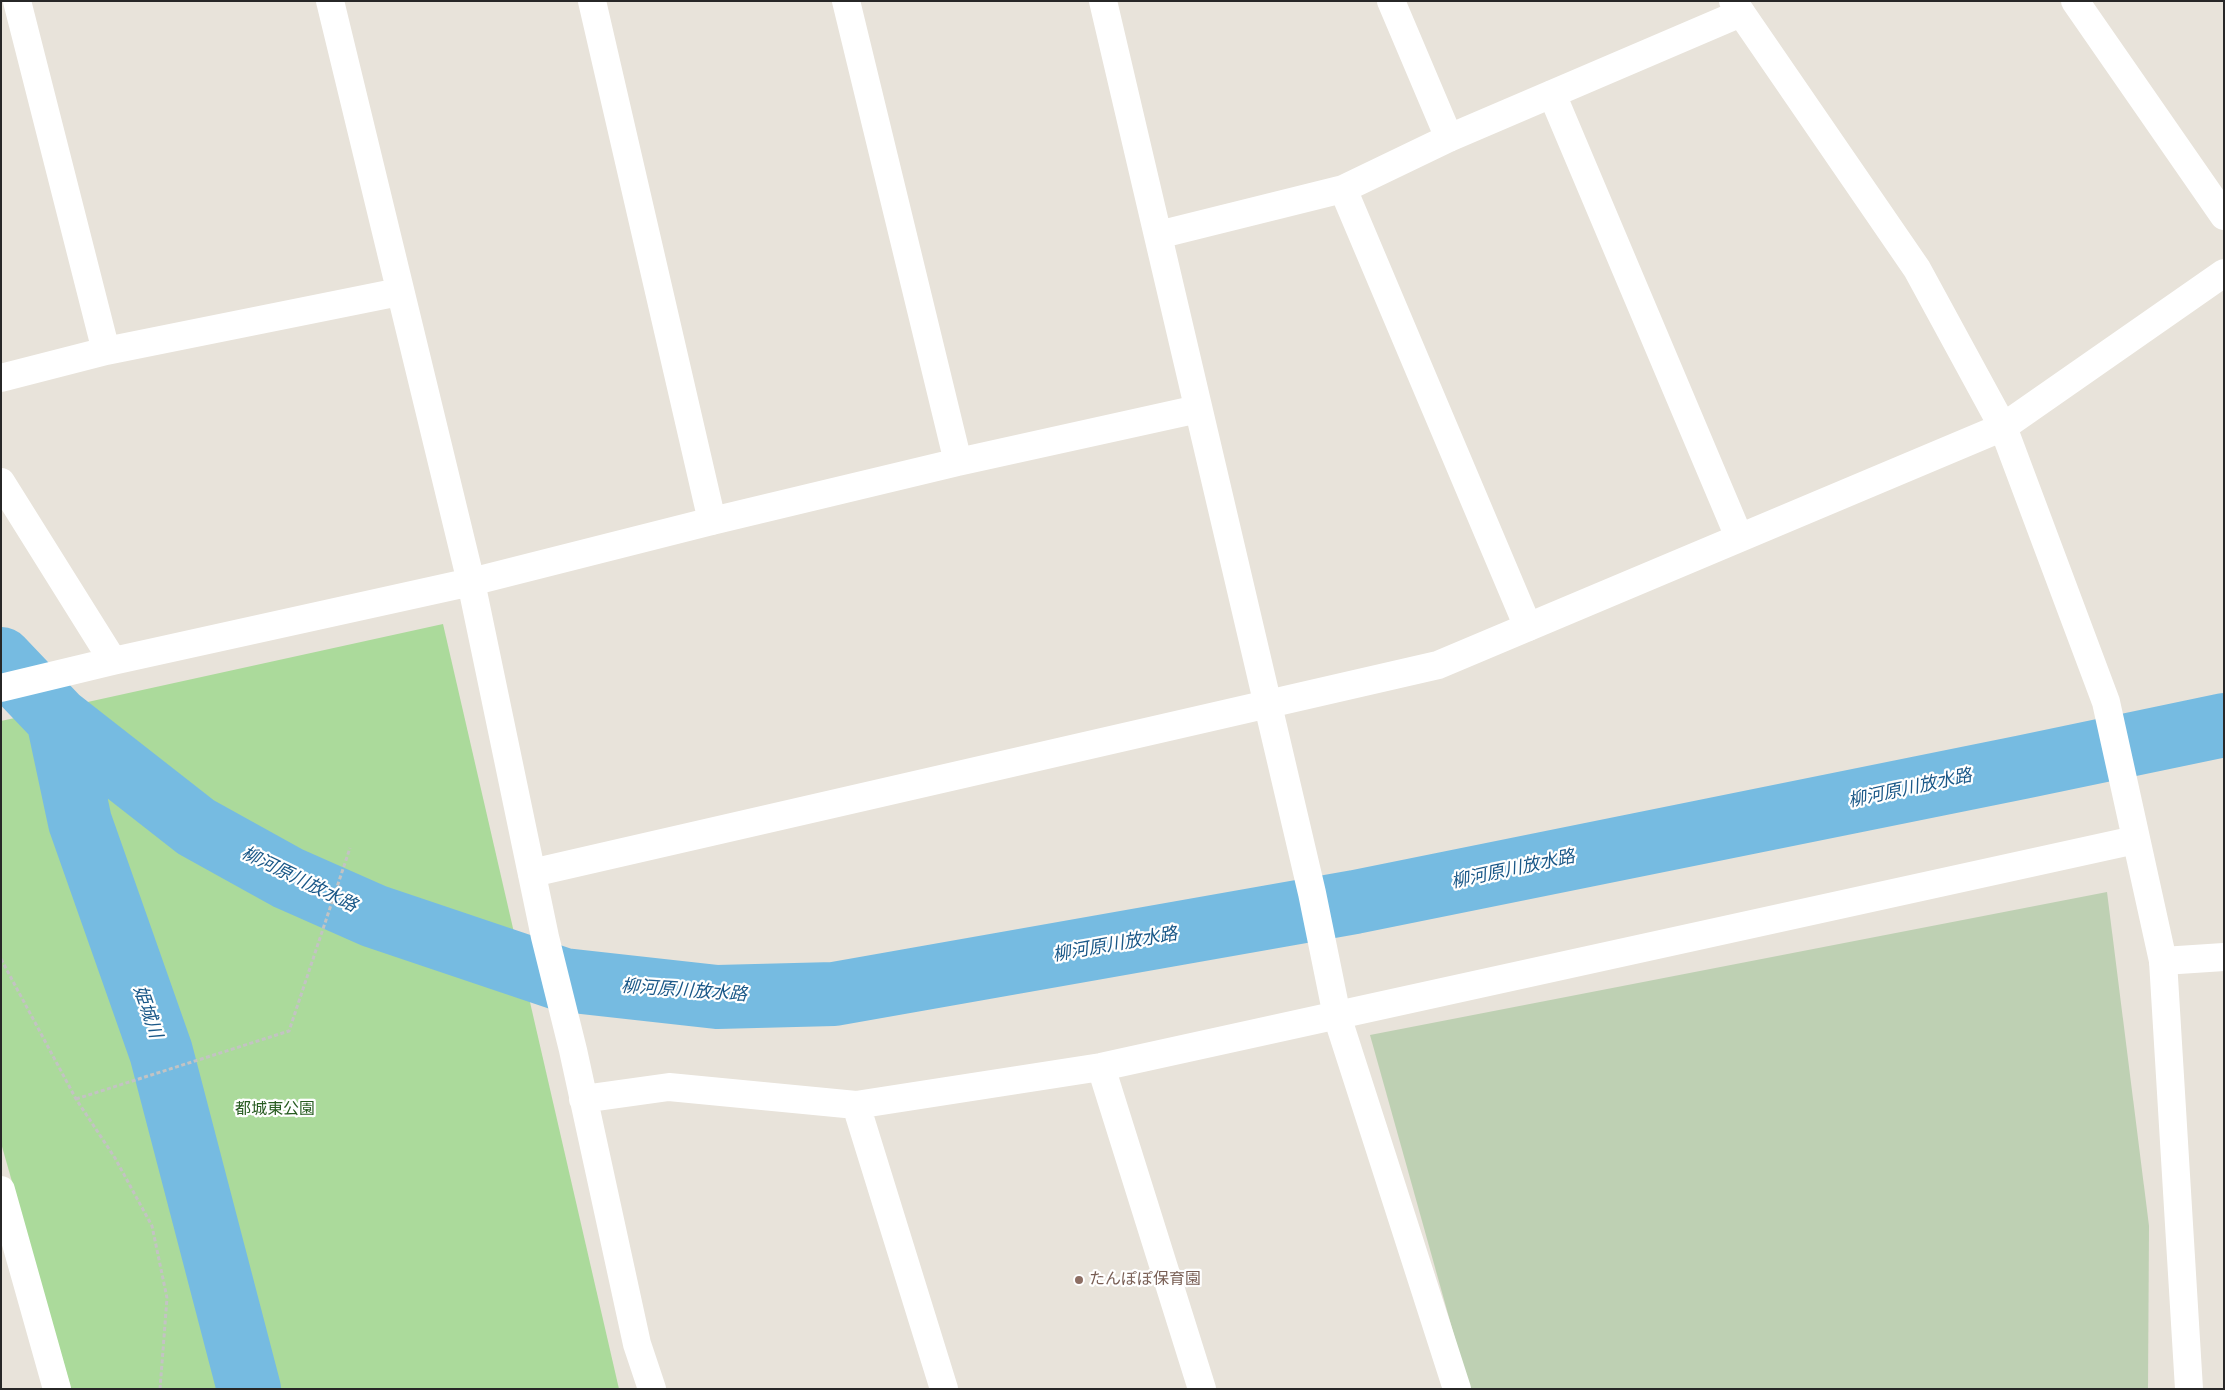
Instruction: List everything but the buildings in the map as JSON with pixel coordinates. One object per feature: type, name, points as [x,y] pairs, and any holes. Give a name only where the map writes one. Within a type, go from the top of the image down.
[{"type":"street","points":[[16,1],[106,351]]},
{"type":"street","points":[[330,1],[399,292],[471,582],[545,937],[573,1050],[636,1344],[652,1389]]},
{"type":"street","points":[[592,1],[712,520]]},
{"type":"street","points":[[846,1],[958,462]]},
{"type":"street","points":[[1103,1],[1266,704],[1312,893],[1334,1004],[1457,1389]]},
{"type":"street","points":[[1391,1],[1449,138]]},
{"type":"street","points":[[2075,1],[2224,216]]},
{"type":"street","points":[[1158,235],[1343,188],[1449,138],[1552,94],[1737,7],[1917,269],[2003,427],[2106,702],[2163,961],[2189,1389]]},
{"type":"street","points":[[1552,94],[1739,537]]},
{"type":"street","points":[[1343,188],[1528,627]]},
{"type":"street","points":[[532,873],[1438,665],[2003,427],[2224,273]]},
{"type":"street","points":[[1,378],[106,351],[399,292]]},
{"type":"street","points":[[1,688],[113,661],[471,582],[712,520],[958,462],[1198,409]]},
{"type":"street","points":[[1,482],[113,661]]},
{"type":"street","points":[[583,1099],[669,1087],[856,1105],[1101,1067],[1334,1004],[2135,840]]},
{"type":"street","points":[[2163,961],[2224,956]]},
{"type":"street","points":[[1101,1067],[1202,1389]]},
{"type":"street","points":[[856,1105],[944,1389]]},
{"type":"street","points":[[1,1190],[57,1389]]},
{"type":"path","points":[[76,1099],[289,1031],[350,848]]},
{"type":"path","points":[[1,959],[76,1099],[115,1158],[152,1226],[167,1298],[160,1389]]},
{"type":"green space","name":"都城東公園","points":[[443,624],[619,1389],[71,1389],[1,1143],[1,721]]},
{"type":"green space","points":[[2107,892],[2149,1226],[2148,1389],[1469,1389],[1370,1035]]},
{"type":"waterway","name":"柳河原川放水路","points":[[1,659],[58,719],[196,827],[288,878],[374,916],[564,980],[717,997],[834,994],[1355,902],[2224,725]]},
{"type":"waterway","name":"姫城川","points":[[58,719],[80,822],[161,1052],[249,1389]]},
{"type":"place","name":"たんぽぽ保育園","points":[[1079,1280]]}]
